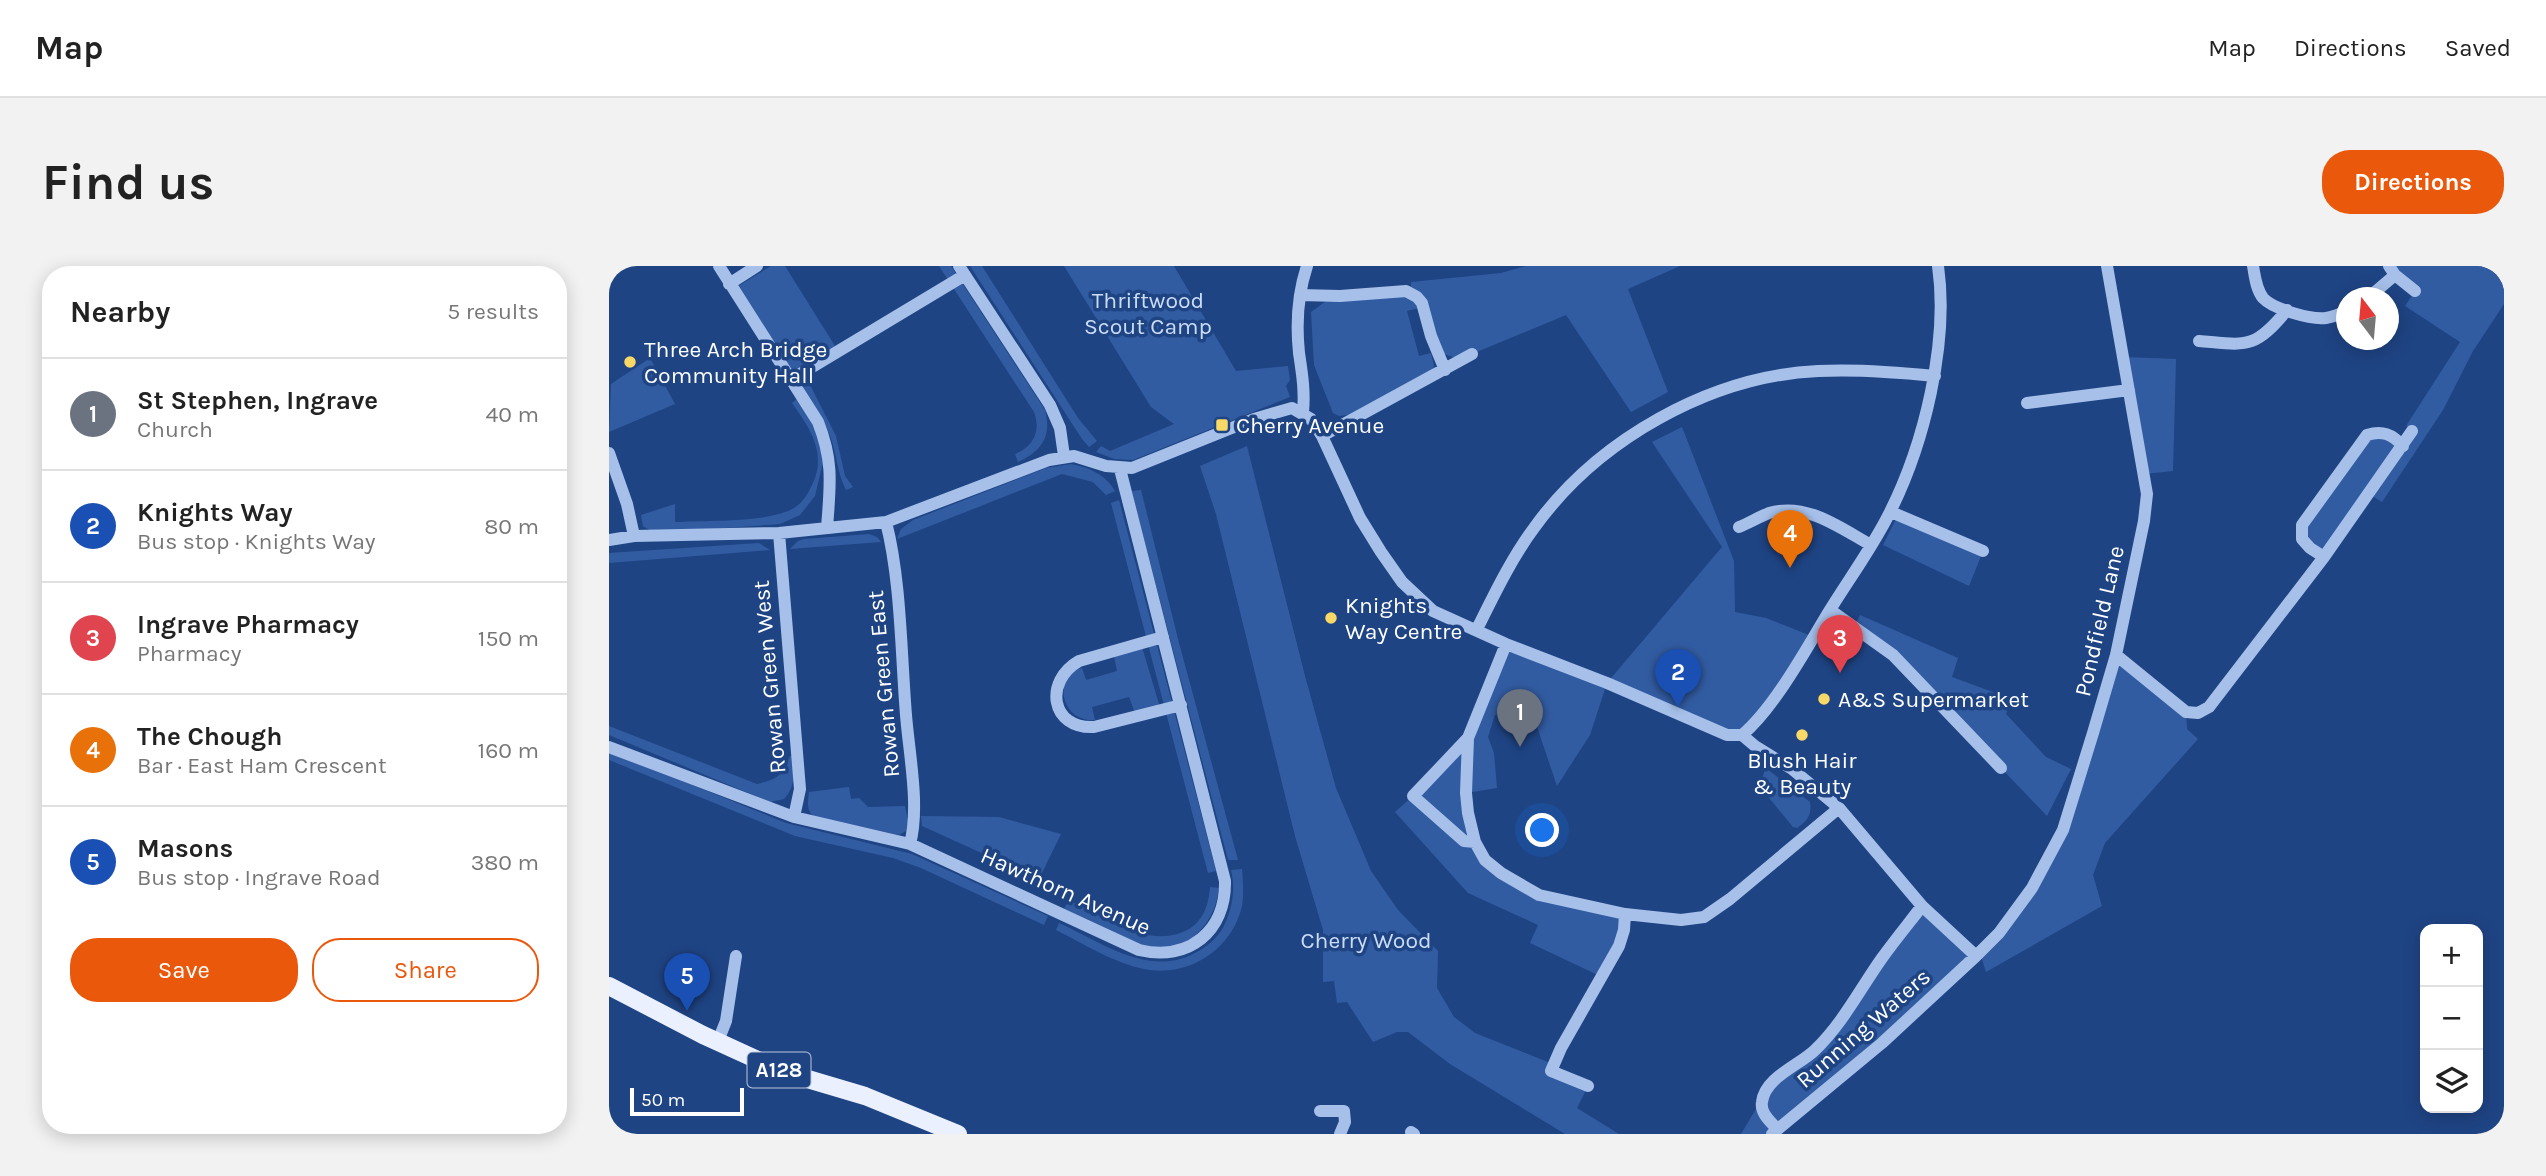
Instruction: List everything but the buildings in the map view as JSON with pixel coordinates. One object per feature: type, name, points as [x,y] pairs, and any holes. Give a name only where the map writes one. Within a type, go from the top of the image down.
[{"type":"main road","name":"A128","points":[[609,986],[784,1072],[865,1096],[958,1134]]},
{"type":"street","points":[[719,266],[818,422],[828,450],[831,469],[827,528]]},
{"type":"street","points":[[729,284],[757,266]]},
{"type":"street","points":[[609,540],[634,536],[779,533],[886,522],[1034,465],[1065,456],[1120,469],[1146,464],[1273,412],[1292,408],[1311,419],[1322,436],[1360,518],[1402,582],[1433,611],[1727,736],[1742,735],[1759,721],[1891,512],[1922,430],[1935,376],[1940,284],[1938,266]]},
{"type":"street","name":"Pondfield Lane","points":[[1976,956],[1999,933],[2032,888],[2063,830],[2116,655],[2144,521],[2147,494],[2107,266]]},
{"type":"street","points":[[2253,266],[2255,279],[2264,299],[2308,317],[2324,318],[2336,314]]},
{"type":"street","points":[[1302,267],[1298,323],[1305,391],[1303,412]]},
{"type":"street","points":[[792,379],[962,271],[1050,405],[1060,428],[1065,456]]},
{"type":"street","points":[[2378,287],[2392,271],[2415,291]]},
{"type":"street","points":[[1300,295],[1340,296],[1406,291],[1422,303],[1431,336],[1445,370]]},
{"type":"street","points":[[2199,341],[2237,344],[2255,341],[2271,330],[2287,310]]},
{"type":"street","points":[[1322,436],[1472,354]]},
{"type":"street","points":[[1477,629],[1512,561],[1552,505],[1601,458],[1641,427],[1675,409],[1715,393],[1765,379],[1816,371],[1887,371],[1935,376]]},
{"type":"street","points":[[2027,403],[2129,390]]},
{"type":"street","points":[[2116,655],[2191,717],[2209,707],[2324,557],[2412,431]]},
{"type":"street","points":[[2324,557],[2302,539],[2302,525],[2367,435],[2384,432],[2403,446]]},
{"type":"street","points":[[609,453],[627,504],[634,536]]},
{"type":"street","name":"Hawthorn Avenue","points":[[609,747],[794,817],[910,844],[1139,950],[1159,953],[1184,948],[1206,936],[1215,925],[1226,894],[1222,868],[1120,469]]},
{"type":"street","points":[[1739,527],[1769,513],[1789,510],[1808,512],[1871,545]]},
{"type":"street","points":[[1891,512],[1983,551]]},
{"type":"street","name":"Rowan Green East","points":[[886,522],[894,559],[912,785],[913,831],[910,844]]},
{"type":"street","name":"Rowan Green West","points":[[779,533],[800,789],[794,817]]},
{"type":"street","points":[[1830,610],[1893,655],[2001,768]]},
{"type":"street","points":[[1163,637],[1071,665],[1059,679],[1056,688],[1058,707],[1066,719],[1084,728],[1181,705]]},
{"type":"street","points":[[1506,644],[1468,738],[1466,793],[1475,842],[1485,860],[1501,873],[1539,895],[1625,914],[1681,920],[1704,917],[1730,899],[1839,808]]},
{"type":"street","points":[[1742,735],[1792,769],[1839,808],[1922,906],[1976,956]]},
{"type":"street","points":[[1468,738],[1413,796],[1464,841],[1475,842]]},
{"type":"street","name":"Running Waters","points":[[1922,906],[1882,957],[1827,1038],[1813,1053],[1778,1077],[1767,1089],[1762,1101],[1763,1113],[1774,1132],[1882,1043],[1976,956]]},
{"type":"street","points":[[1588,1086],[1551,1072],[1561,1048],[1619,946],[1625,914]]},
{"type":"street","points":[[718,1041],[726,1021],[737,956]]},
{"type":"street","points":[[1320,1111],[1344,1111],[1345,1122],[1340,1134]]},
{"type":"green space","points":[[771,266],[785,266],[835,346],[794,371],[789,371],[737,287]]},
{"type":"green space","points":[[939,266],[951,266],[1045,410],[1047,428],[1043,442],[1033,453],[1018,462],[1015,454],[1027,447],[1036,432],[1034,412]]},
{"type":"green space","points":[[970,266],[982,266],[1078,418],[1097,441],[1089,447],[1082,439]]},
{"type":"green space","name":"Thriftwood Scout Camp","points":[[1064,266],[1174,266],[1236,371],[1288,366],[1290,380],[1286,386],[1290,397],[1133,460],[1114,459],[1096,452],[1101,446],[1110,451],[1174,424],[1151,407]]},
{"type":"green space","points":[[1526,266],[1680,266],[1628,289],[1668,392],[1631,412],[1566,315],[1472,354],[1456,358],[1444,354],[1435,334],[1426,300],[1411,287],[1411,282],[1501,273]]},
{"type":"green space","points":[[2389,266],[2504,266],[2504,304],[2473,351],[2443,410],[2382,502],[2369,494],[2324,557],[2310,548],[2302,525],[2375,432],[2402,445],[2412,431],[2406,426],[2460,342],[2405,306],[2415,291]]},
{"type":"green space","points":[[1400,294],[1409,297],[1419,308],[1407,311],[1419,356],[1431,353],[1434,366],[1431,372],[1353,414],[1339,416],[1333,413],[1314,365],[1311,312],[1325,302]]},
{"type":"green space","points":[[2123,357],[2176,359],[2173,471],[2144,474]]},
{"type":"green space","points":[[650,358],[675,404],[609,432],[611,384]]},
{"type":"green space","points":[[807,379],[836,436],[845,476],[853,487],[846,490],[828,430],[803,388]]},
{"type":"green space","points":[[798,398],[819,437],[823,462],[815,496],[800,515],[780,524],[654,533],[643,526],[641,515],[675,504],[675,522],[754,518],[783,513],[797,506],[813,483],[818,461],[810,431],[792,403]]},
{"type":"green space","points":[[1682,427],[1734,561],[1735,612],[1766,618],[1814,637],[1742,735],[1607,683],[1722,547],[1652,442]]},
{"type":"green space","name":"Cherry Wood","points":[[1247,446],[1336,788],[1371,871],[1398,910],[1438,951],[1437,988],[1454,1017],[1475,1033],[1553,1064],[1588,1086],[1577,1108],[1619,1134],[1565,1134],[1450,1064],[1408,1032],[1397,1032],[1373,1042],[1347,1002],[1337,1003],[1334,981],[1323,982],[1323,930],[1295,836],[1216,514],[1200,466]]},
{"type":"green space","points":[[1071,464],[1096,473],[1107,480],[1115,491],[1106,495],[1093,482],[1062,474],[897,539],[901,529],[913,520],[1046,468]]},
{"type":"green space","points":[[1141,490],[1238,860],[1228,860],[1134,501],[1132,491]]},
{"type":"green space","points":[[1119,500],[1216,871],[1208,873],[1111,503]]},
{"type":"green space","points":[[1898,515],[1983,551],[1969,586],[1883,545]]},
{"type":"green space","points":[[869,534],[881,542],[790,549],[804,539]]},
{"type":"green space","points":[[759,543],[770,550],[609,563],[609,553]]},
{"type":"green space","points":[[1860,615],[1958,658],[1952,677],[2012,699],[2006,714],[2046,757],[2071,769],[2047,816],[1893,655],[1855,625]]},
{"type":"green space","points":[[1506,644],[1607,683],[1590,735],[1557,786],[1530,706],[1495,715],[1488,737],[1494,753],[1497,788],[1466,793],[1485,860],[1539,895],[1625,914],[1602,977],[1530,943],[1538,925],[1468,893],[1395,812],[1468,738]]},
{"type":"green space","points":[[1142,647],[1159,704],[1157,708],[1135,713],[1129,697],[1092,707],[1095,720],[1083,719],[1074,714],[1064,697],[1066,679],[1073,672],[1082,668],[1086,680],[1117,671],[1114,656]]},
{"type":"green space","points":[[2116,655],[2186,712],[2187,729],[2198,739],[2105,843],[2093,875],[2102,906],[1986,972],[1980,953],[2014,916],[2063,830]]},
{"type":"green space","points":[[609,726],[757,784],[778,776],[792,756],[792,784],[784,799],[770,802],[609,735]]},
{"type":"green space","points":[[609,751],[786,823],[912,854],[1048,916],[1044,925],[921,868],[893,858],[795,836],[609,760]]},
{"type":"green space","points":[[1767,769],[1810,802],[1808,817],[1797,828],[1793,827],[1760,787]]},
{"type":"green space","points":[[849,787],[851,799],[859,798],[868,807],[905,806],[908,821],[906,831],[899,835],[813,816],[808,805],[809,792]]},
{"type":"green space","points":[[921,816],[999,817],[1061,834],[1039,879],[922,826]]},
{"type":"green space","points":[[1242,869],[1243,901],[1237,922],[1218,948],[1192,965],[1160,971],[1144,969],[1099,953],[1056,930],[1059,923],[1108,947],[1143,960],[1178,960],[1203,948],[1223,928],[1232,900],[1231,870]]},
{"type":"green space","points":[[1210,887],[1219,888],[1216,902],[1204,926],[1185,942],[1159,948],[1141,945],[1064,909],[1069,900],[1143,934],[1174,935],[1189,929],[1202,916]]},
{"type":"green space","points":[[1922,906],[1976,956],[1772,1134],[1741,1134],[1768,1089],[1813,1053]]},
{"type":"place","name":"Three Arch Bridge Community Hall","points":[[630,362]]},
{"type":"place","name":"Cherry Avenue","points":[[1222,425]]},
{"type":"place","name":"The Chough","points":[[1790,568]]},
{"type":"place","name":"Knights Way Centre","points":[[1331,618]]},
{"type":"place","name":"Ingrave Pharmacy","points":[[1840,673]]},
{"type":"place","name":"A&S Supermarket","points":[[1824,699]]},
{"type":"place","name":"Knights Way","points":[[1678,707]]},
{"type":"place","name":"Blush Hair & Beauty","points":[[1802,735]]},
{"type":"place","name":"St Stephen, Ingrave","points":[[1520,747]]},
{"type":"place","name":"Masons","points":[[687,1011]]}]
